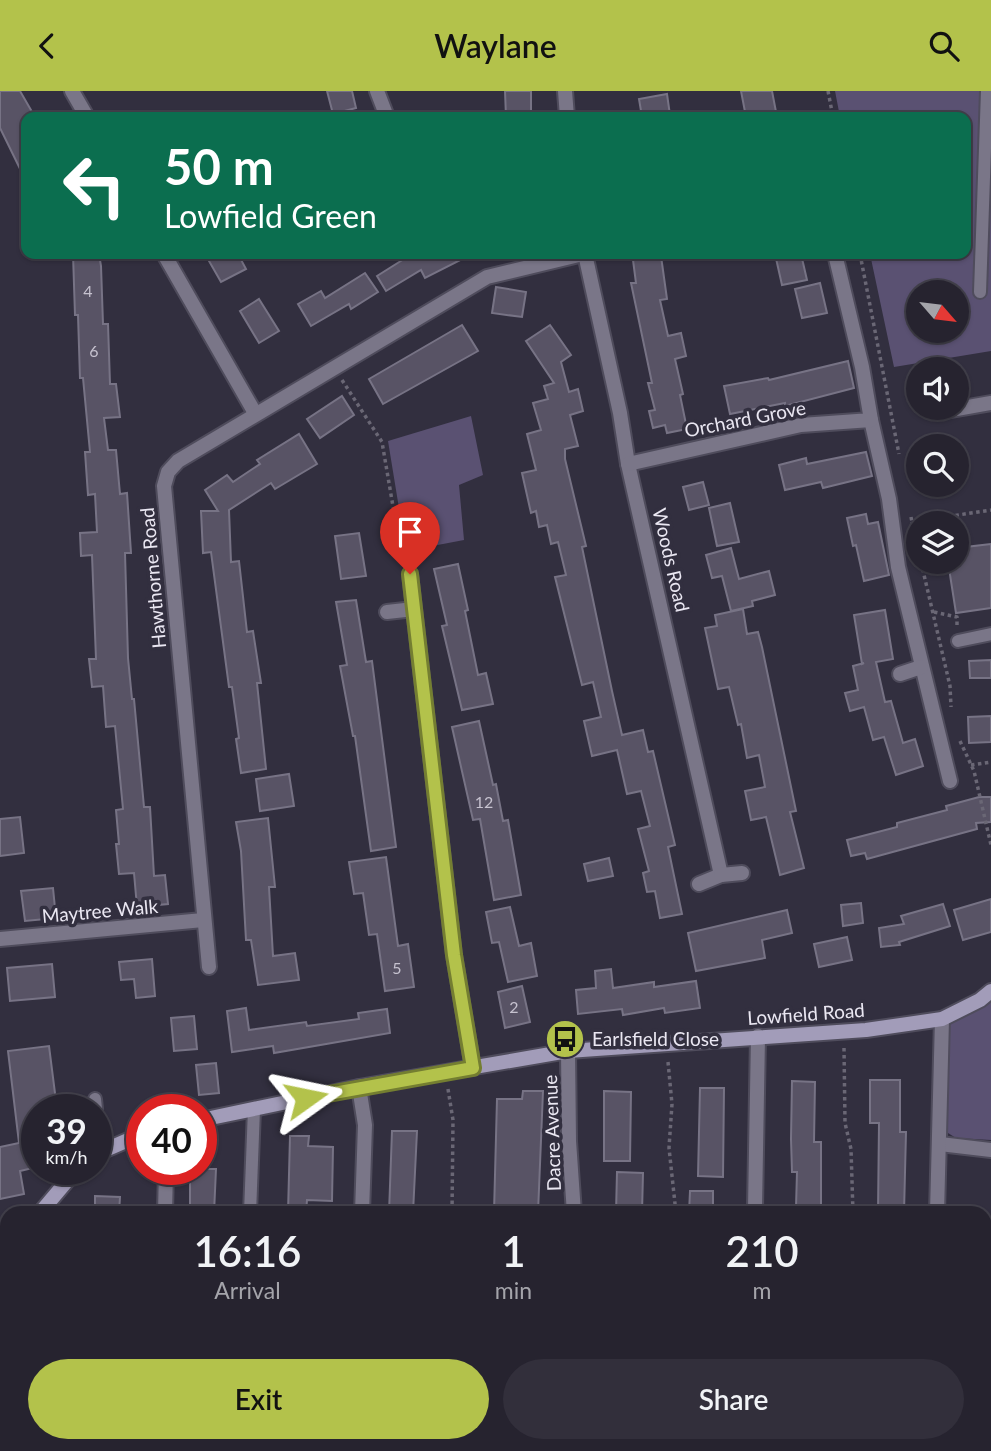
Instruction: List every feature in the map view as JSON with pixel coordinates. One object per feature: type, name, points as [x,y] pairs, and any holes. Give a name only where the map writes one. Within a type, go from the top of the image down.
[{"type":"street","points":[[72,91],[84,112]]},
{"type":"street","points":[[377,91],[385,112]]},
{"type":"street","points":[[565,91],[567,112]]},
{"type":"street","points":[[167,259],[255,413]]},
{"type":"street","name":"Woods Road","points":[[255,413],[487,277],[563,259]]},
{"type":"street","name":"Woods Road","points":[[585,259],[620,413],[628,464],[673,652],[721,876]]},
{"type":"street","points":[[836,259],[889,499],[898,567],[950,781]]},
{"type":"street","points":[[969,407],[991,403]]},
{"type":"street","name":"Hawthorne Road","points":[[209,967],[164,486],[168,472],[178,461],[255,413]]},
{"type":"street","name":"Orchard Grove","points":[[628,464],[802,425],[871,420]]},
{"type":"street","points":[[410,574],[454,955],[473,1068]]},
{"type":"street","points":[[387,612],[414,609]]},
{"type":"street","points":[[900,674],[921,667]]},
{"type":"street","points":[[699,884],[721,876],[742,873]]},
{"type":"street","name":"Maytree Walk","points":[[0,939],[203,920]]},
{"type":"street","name":"Lowfield Road","points":[[217,1117],[359,1087],[568,1051],[844,1031],[942,1019],[980,1000],[991,991]]},
{"type":"street","points":[[937,1206],[942,1019]]},
{"type":"street","points":[[755,1206],[758,1036]]},
{"type":"street","name":"Dacre Avenue","points":[[568,1051],[569,1141],[574,1206]]},
{"type":"street","points":[[359,1087],[365,1125],[362,1206]]},
{"type":"street","points":[[940,1144],[991,1150]]},
{"type":"street","points":[[46,1206],[64,1185]]},
{"type":"street","points":[[165,1206],[166,1185]]},
{"type":"lane","points":[[980,292],[987,91]]},
{"type":"lane","points":[[958,641],[991,635]]},
{"type":"lane","points":[[250,1206],[254,1109]]},
{"type":"path","points":[[828,91],[833,112]]},
{"type":"path","points":[[861,259],[899,455]]},
{"type":"path","points":[[334,367],[382,442],[401,558],[410,574]]},
{"type":"path","points":[[969,512],[991,509]]},
{"type":"path","points":[[924,574],[950,685],[952,712]]},
{"type":"path","points":[[934,612],[957,617],[958,641]]},
{"type":"path","points":[[957,735],[971,765],[991,845]]},
{"type":"path","points":[[971,765],[991,762]]},
{"type":"path","points":[[844,1031],[845,1123],[851,1149],[853,1206]]},
{"type":"path","points":[[666,1042],[672,1104],[669,1148],[675,1206]]},
{"type":"path","points":[[447,1072],[453,1119],[452,1206]]},
{"type":"shaded area","points":[[835,91],[991,91],[991,351],[955,357],[906,357],[906,365],[894,367],[871,259],[971,259],[971,112],[839,112]]},
{"type":"shaded area","points":[[471,416],[483,475],[459,485],[464,540],[406,551],[388,441]]},
{"type":"shaded area","points":[[991,989],[991,1140],[956,1138],[940,1128],[942,1019]]},
{"type":"building","points":[[0,91],[20,91],[32,112],[21,112],[21,171],[0,128]]},
{"type":"building","points":[[327,91],[352,91],[356,108],[332,112]]},
{"type":"building","points":[[505,91],[531,91],[531,112],[506,112]]},
{"type":"building","points":[[741,91],[772,91],[776,112],[745,112]]},
{"type":"building","points":[[667,94],[670,112],[641,112],[639,99]]},
{"type":"building","points":[[73,259],[100,259],[103,324],[108,324],[110,384],[116,384],[120,417],[104,418],[108,450],[116,450],[120,494],[127,493],[131,553],[125,553],[132,699],[144,807],[150,807],[154,876],[165,875],[168,904],[137,907],[134,873],[119,874],[116,810],[123,809],[115,726],[106,727],[103,686],[92,687],[89,659],[96,659],[92,555],[81,556],[80,533],[97,532],[95,494],[88,495],[85,452],[90,452],[83,378],[80,378],[78,315],[75,315]]},
{"type":"building","points":[[208,259],[241,259],[246,269],[221,282]]},
{"type":"building","points":[[404,259],[462,259],[425,278],[421,270],[386,291],[377,276]]},
{"type":"building","points":[[661,259],[667,299],[660,300],[668,336],[681,333],[686,356],[675,359],[687,429],[667,433],[665,425],[653,428],[649,411],[655,410],[648,383],[652,383],[631,283],[636,283],[633,260]]},
{"type":"building","points":[[776,259],[802,259],[807,280],[782,285]]},
{"type":"building","points":[[365,273],[378,292],[351,309],[349,304],[311,326],[298,304],[321,291],[325,298]]},
{"type":"building","points":[[820,283],[827,313],[802,318],[795,289]]},
{"type":"building","points":[[496,287],[526,292],[522,317],[492,313]]},
{"type":"building","points":[[259,299],[279,331],[259,343],[240,311]]},
{"type":"building","points":[[462,325],[478,351],[383,404],[369,379]]},
{"type":"building","points":[[550,325],[571,355],[561,362],[569,392],[578,389],[583,411],[570,415],[578,446],[565,449],[565,459],[586,546],[582,547],[612,691],[622,735],[643,730],[648,752],[653,751],[675,845],[668,847],[682,914],[660,918],[655,891],[647,892],[643,873],[649,871],[638,829],[650,826],[641,791],[627,794],[617,750],[592,756],[584,721],[601,717],[593,682],[582,685],[555,577],[566,575],[558,542],[551,544],[547,525],[539,527],[536,511],[531,513],[522,473],[536,470],[527,434],[541,430],[533,403],[548,399],[544,386],[554,383],[526,341]]},
{"type":"building","points":[[848,361],[854,388],[785,406],[785,403],[730,414],[724,386],[768,378],[769,380]]},
{"type":"building","points":[[342,396],[354,415],[320,438],[307,419]]},
{"type":"building","points":[[299,434],[317,464],[275,489],[271,483],[229,510],[231,562],[239,561],[247,632],[253,631],[261,683],[257,683],[266,769],[241,773],[236,739],[239,738],[232,687],[229,687],[211,552],[203,553],[201,511],[218,511],[205,490],[227,475],[233,482],[260,464],[257,460]]},
{"type":"building","points":[[866,452],[872,476],[823,488],[821,482],[785,490],[779,465],[806,458],[807,464]]},
{"type":"building","points":[[703,482],[709,505],[689,510],[683,487]]},
{"type":"building","points":[[730,503],[739,542],[717,546],[709,508]]},
{"type":"building","points":[[866,514],[868,524],[878,522],[889,575],[864,581],[847,518]]},
{"type":"building","points":[[359,533],[366,576],[341,579],[335,536]]},
{"type":"building","points":[[991,544],[991,608],[956,613],[950,574],[969,574],[969,547]]},
{"type":"building","points":[[731,548],[739,579],[769,571],[775,595],[752,601],[753,606],[731,611],[722,576],[712,578],[706,555]]},
{"type":"building","points":[[458,564],[478,675],[486,673],[493,704],[462,710],[442,626],[447,625],[434,569]]},
{"type":"building","points":[[356,600],[366,662],[372,661],[396,847],[371,851],[355,736],[340,666],[347,665],[336,602]]},
{"type":"building","points":[[743,609],[747,634],[758,632],[762,647],[796,811],[790,812],[804,868],[780,875],[766,817],[751,820],[745,791],[765,787],[759,755],[747,758],[741,724],[738,725],[729,687],[718,689],[705,628],[717,626],[715,615]]},
{"type":"building","points":[[885,610],[893,659],[876,662],[885,702],[891,701],[903,743],[915,739],[923,766],[896,775],[884,737],[873,740],[864,707],[850,711],[845,693],[858,690],[853,666],[862,664],[854,615]]},
{"type":"building","points":[[991,660],[991,678],[970,678],[969,661]]},
{"type":"building","points":[[991,716],[991,742],[969,743],[968,717]]},
{"type":"building","points":[[479,721],[503,821],[508,820],[521,895],[494,900],[480,819],[473,820],[452,727]]},
{"type":"building","points":[[289,774],[294,806],[260,811],[256,779]]},
{"type":"building","points":[[979,797],[991,797],[991,822],[976,823],[977,829],[867,859],[865,853],[851,856],[847,840],[897,827],[897,823],[947,810],[946,806]]},
{"type":"building","points":[[20,817],[24,853],[0,856],[0,819]]},
{"type":"building","points":[[268,818],[275,887],[269,887],[273,956],[295,953],[299,980],[258,985],[251,940],[246,940],[241,851],[236,822]]},
{"type":"building","points":[[386,857],[398,946],[408,944],[414,987],[385,991],[377,934],[369,935],[363,893],[354,894],[349,862]]},
{"type":"building","points":[[609,858],[613,876],[588,881],[584,864]]},
{"type":"building","points":[[53,888],[56,918],[25,921],[21,891]]},
{"type":"building","points":[[991,899],[991,932],[963,940],[954,910]]},
{"type":"building","points":[[861,903],[863,923],[843,926],[841,905]]},
{"type":"building","points":[[943,904],[950,926],[899,942],[900,945],[881,947],[879,928],[904,924],[901,916]]},
{"type":"building","points":[[510,907],[519,946],[531,943],[537,976],[508,982],[499,942],[492,943],[486,912]]},
{"type":"building","points":[[787,910],[792,933],[762,940],[765,958],[696,971],[688,933]]},
{"type":"building","points":[[847,937],[852,960],[819,967],[814,944]]},
{"type":"building","points":[[152,959],[155,996],[136,998],[134,979],[121,980],[119,962]]},
{"type":"building","points":[[52,964],[55,997],[10,1001],[7,968]]},
{"type":"building","points":[[611,969],[613,988],[654,982],[654,987],[696,981],[700,1008],[665,1013],[664,1008],[623,1015],[622,1009],[578,1014],[576,990],[596,988],[595,971]]},
{"type":"building","points":[[522,986],[530,1022],[505,1028],[498,992]]},
{"type":"building","points":[[246,1008],[249,1030],[306,1022],[307,1026],[359,1019],[358,1013],[387,1009],[390,1033],[274,1053],[273,1046],[232,1052],[227,1011]]},
{"type":"building","points":[[194,1016],[197,1049],[174,1051],[171,1018]]},
{"type":"building","points":[[49,1046],[55,1094],[21,1094],[20,1171],[24,1194],[0,1199],[0,1147],[19,1143],[8,1051]]},
{"type":"building","points":[[216,1063],[219,1093],[199,1094],[196,1065]]},
{"type":"building","points":[[870,1080],[900,1080],[900,1132],[906,1132],[904,1206],[878,1206],[879,1123],[870,1123]]},
{"type":"building","points":[[792,1081],[815,1082],[814,1142],[821,1142],[821,1206],[796,1206],[797,1172],[792,1172]]},
{"type":"building","points":[[700,1088],[724,1088],[723,1177],[698,1176]]},
{"type":"building","points":[[523,1091],[543,1091],[538,1206],[494,1206],[497,1099],[522,1099]]},
{"type":"building","points":[[604,1091],[631,1092],[630,1161],[604,1161]]},
{"type":"building","points":[[392,1131],[417,1131],[413,1206],[389,1206]]},
{"type":"building","points":[[290,1136],[309,1136],[308,1146],[333,1147],[332,1201],[307,1200],[307,1206],[288,1206]]},
{"type":"building","points":[[617,1172],[643,1173],[642,1206],[616,1206]]},
{"type":"building","points":[[190,1185],[215,1185],[214,1206],[190,1206]]},
{"type":"building","points":[[690,1191],[713,1191],[713,1206],[689,1206]]},
{"type":"building","points":[[95,1196],[120,1197],[119,1206],[95,1206]]},
{"type":"place","name":"Earlsfield Close","points":[[565,1039]]},
{"type":"route","points":[[306,1098],[473,1068],[454,955],[410,574]]}]
